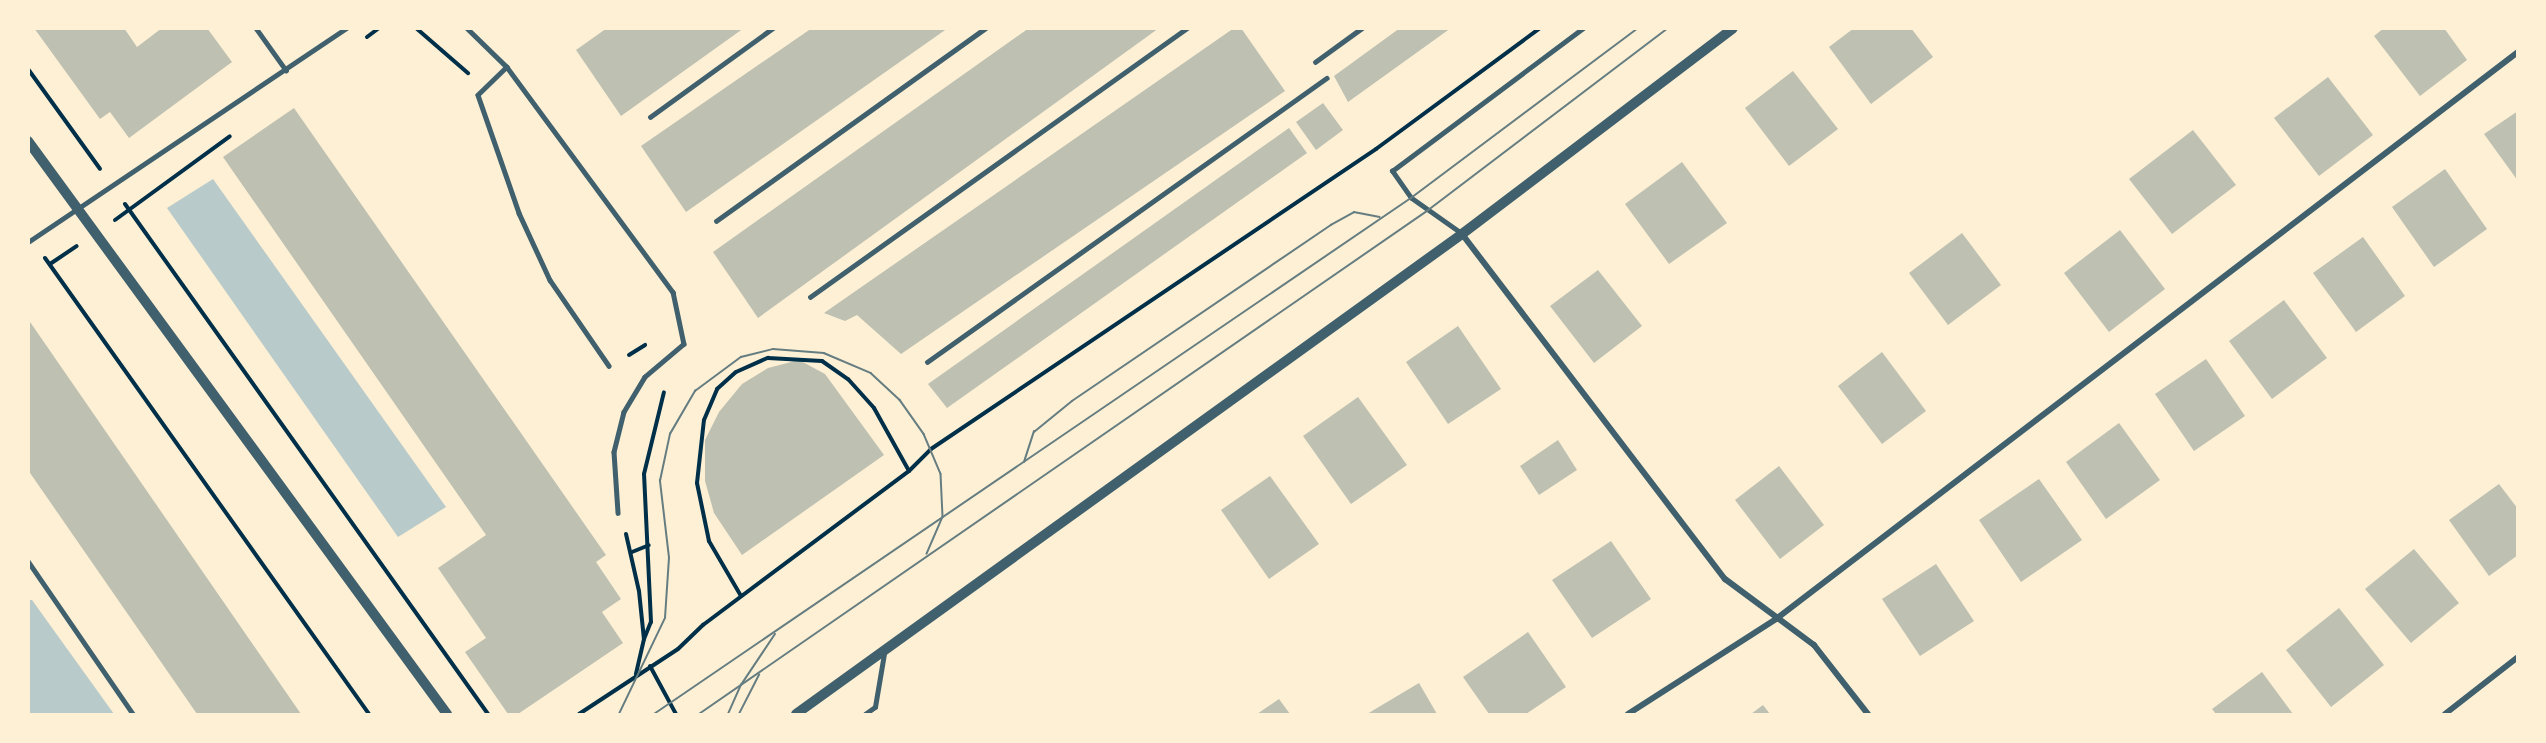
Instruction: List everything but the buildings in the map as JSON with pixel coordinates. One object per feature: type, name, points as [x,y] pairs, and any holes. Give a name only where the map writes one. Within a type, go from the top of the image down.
[{"type":"street","points":[[796,714],[1462,234],[1733,28]]},
{"type":"street","points":[[1628,714],[1776,619],[2517,51]]},
{"type":"street","points":[[28,141],[447,714]]},
{"type":"street","points":[[1462,234],[1725,579],[1814,645],[1868,714]]},
{"type":"street","points":[[2445,714],[2517,657]]},
{"type":"lane","points":[[256,28],[286,70]]},
{"type":"lane","points":[[30,241],[78,212],[347,28]]},
{"type":"lane","points":[[467,28],[507,67],[673,291],[684,344],[645,377],[624,412],[614,452],[618,513]]},
{"type":"lane","points":[[650,117],[773,28]]},
{"type":"lane","points":[[716,221],[986,28]]},
{"type":"lane","points":[[810,297],[1187,28]]},
{"type":"lane","points":[[1315,62],[1362,28]]},
{"type":"lane","points":[[1462,234],[1412,198],[1392,171],[1582,28]]},
{"type":"lane","points":[[507,67],[478,95],[528,232],[550,280],[609,366]]},
{"type":"lane","points":[[927,362],[1326,78]]},
{"type":"lane","points":[[28,561],[133,714]]},
{"type":"lane","points":[[865,714],[875,707],[884,651]]},
{"type":"path","points":[[360,42],[379,28]]},
{"type":"path","points":[[416,28],[486,88]]},
{"type":"path","points":[[579,714],[678,649],[741,596],[909,471],[931,449],[1376,149],[1540,28]]},
{"type":"path","points":[[28,69],[488,714]]},
{"type":"path","points":[[50,264],[96,234],[235,133]]},
{"type":"path","points":[[30,241],[50,264],[369,714]]},
{"type":"path","points":[[741,596],[709,541],[696,483],[704,420],[717,389],[736,372],[768,358],[822,361],[848,380],[874,408],[909,471]]},
{"type":"path","points":[[636,675],[644,639],[651,622],[644,474],[665,388]]},
{"type":"path","points":[[624,529],[632,552],[644,639]]},
{"type":"path","points":[[632,552],[649,545]]},
{"type":"path","points":[[650,666],[676,714]]},
{"type":"shaded area","points":[[213,179],[446,507],[398,537],[167,208]]},
{"type":"shaded area","points":[[28,600],[32,600],[114,714],[29,714]]},
{"type":"tram line","points":[[654,714],[1411,198],[1638,28]]},
{"type":"tram line","points":[[699,714],[1427,211],[1668,28]]},
{"type":"tram line","points":[[1024,462],[1034,432],[1072,401],[1331,225],[1354,212],[1380,217]]},
{"type":"tram line","points":[[619,714],[665,618],[669,558],[660,481],[670,434],[695,391],[741,357],[773,349],[824,353],[871,373],[900,400],[924,434],[941,474],[943,517],[927,554]]},
{"type":"tram line","points":[[728,714],[741,685],[775,634]]},
{"type":"tram line","points":[[739,714],[759,675]]}]
